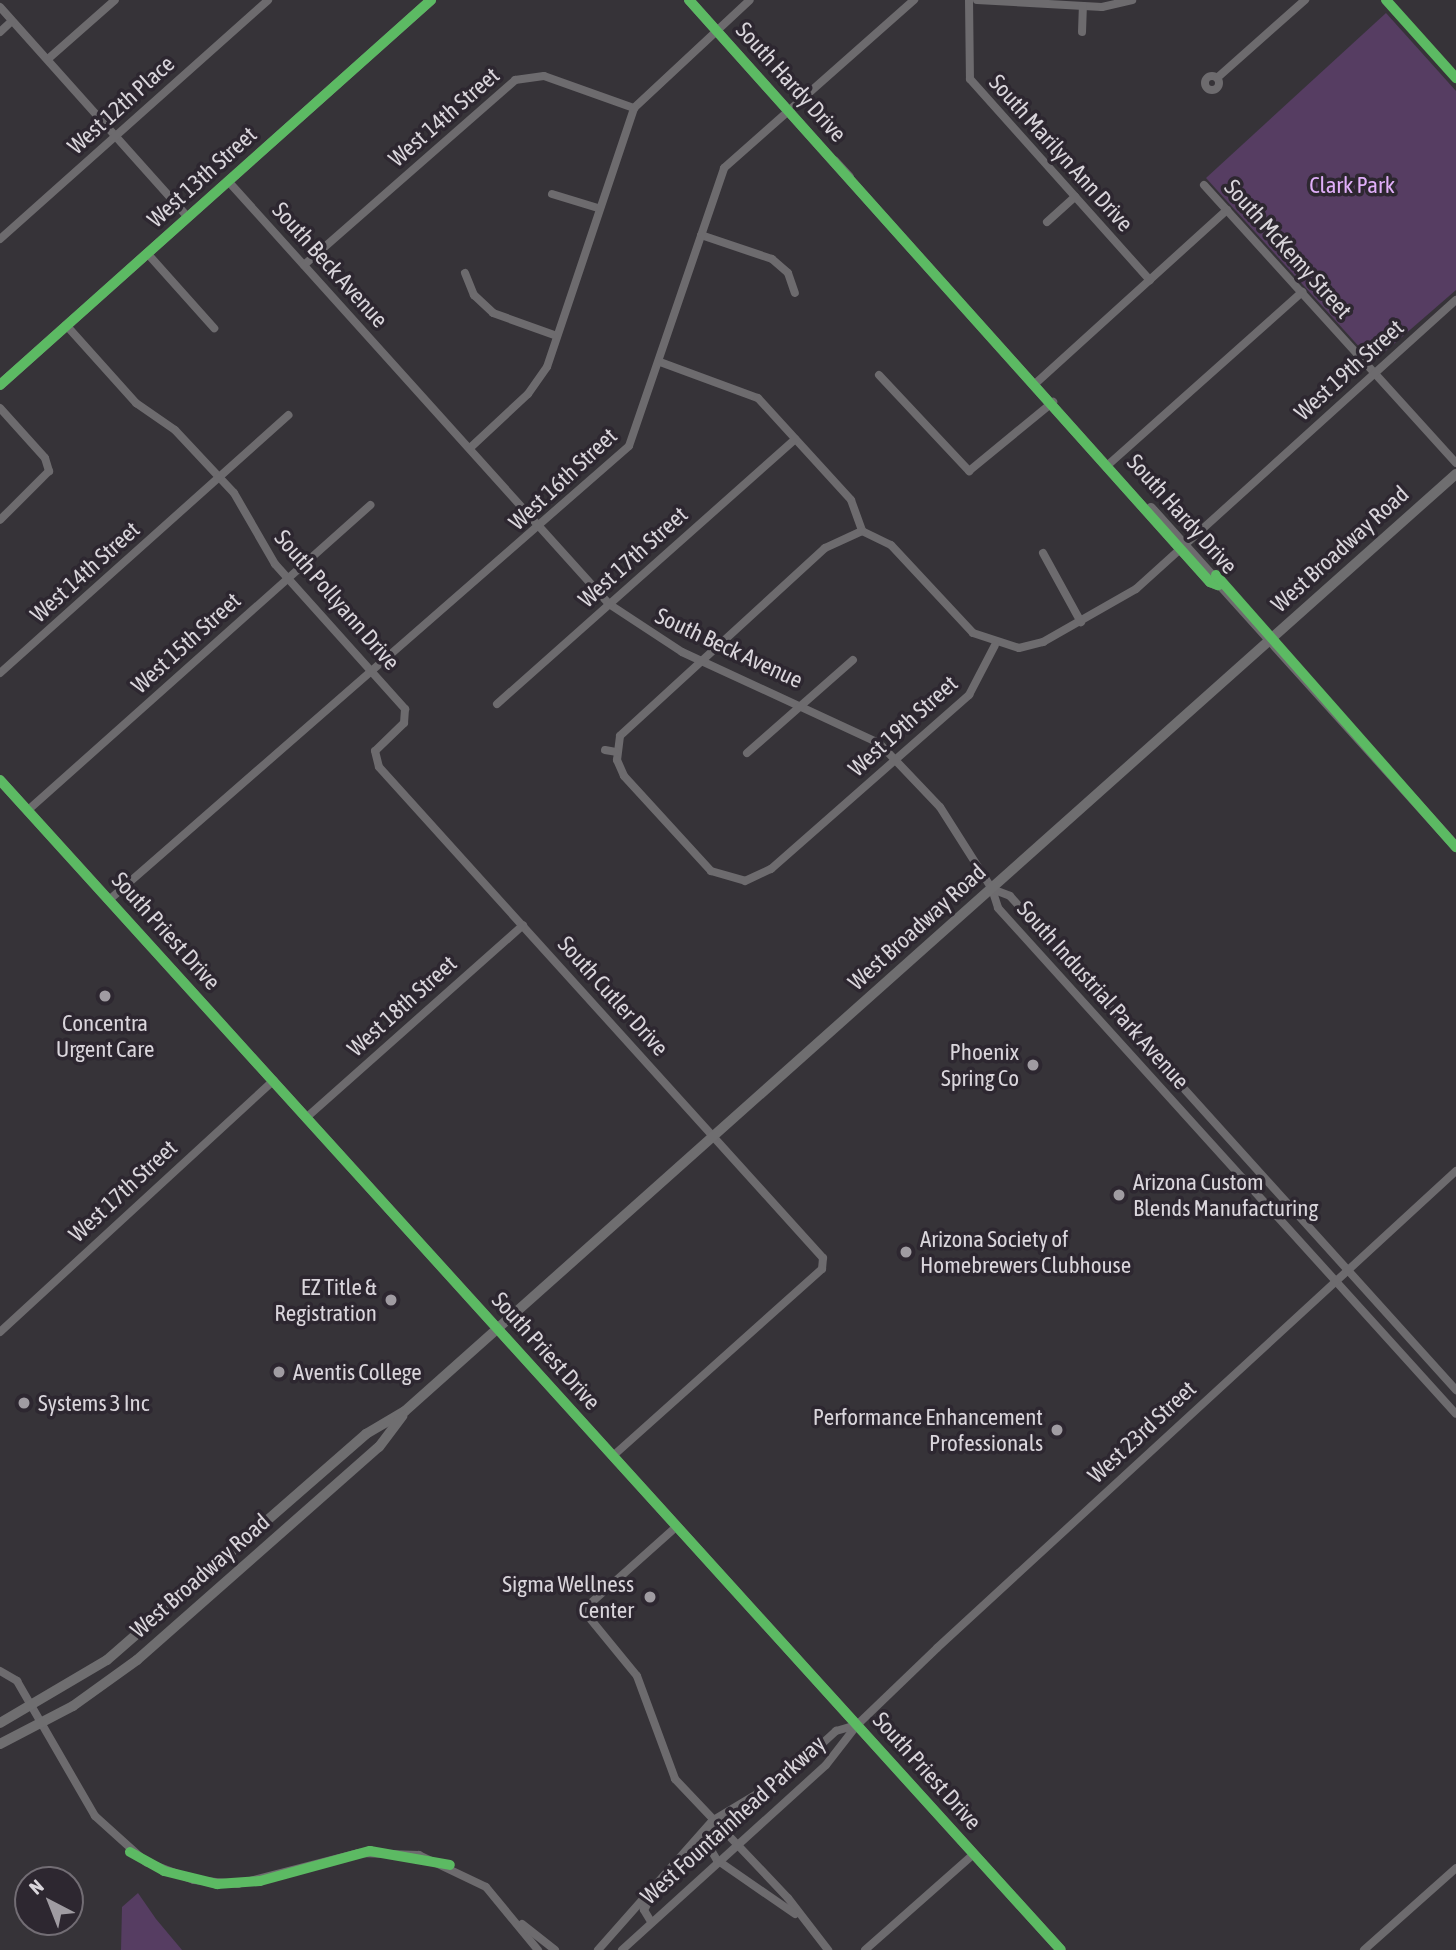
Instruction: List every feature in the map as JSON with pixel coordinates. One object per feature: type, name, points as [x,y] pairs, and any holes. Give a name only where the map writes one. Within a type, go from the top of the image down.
[{"type":"main road","name":"West Broadway Road","points":[[0,1723],[32,1707],[120,1650],[366,1434],[405,1411],[1456,474]]},
{"type":"main road","name":"South Priest Drive","points":[[0,780],[1061,1950]]},
{"type":"main road","name":"West Broadway Road","points":[[0,1744],[41,1724],[157,1643],[379,1447],[405,1411]]},
{"type":"street","points":[[48,60],[115,0]]},
{"type":"street","name":"West 12th Place","points":[[0,239],[268,0]]},
{"type":"street","name":"West 13th Street","points":[[0,385],[431,0]]},
{"type":"street","name":"South Hardy Drive","points":[[689,0],[1456,847]]},
{"type":"street","points":[[470,448],[534,388],[558,337],[598,208],[634,108],[750,0]]},
{"type":"street","name":"West 16th Street","points":[[109,900],[369,669],[541,526],[633,442],[724,168],[787,109],[914,0]]},
{"type":"street","name":"South Marilyn Ann Drive","points":[[969,0],[970,79],[1150,279]]},
{"type":"street","points":[[977,0],[1066,2],[1083,6],[1132,0]]},
{"type":"street","points":[[1217,78],[1305,0]]},
{"type":"street","points":[[1386,0],[1454,72]]},
{"type":"street","points":[[1082,32],[1083,6]]},
{"type":"street","points":[[0,7],[188,216]]},
{"type":"street","points":[[0,32],[12,21]]},
{"type":"street","name":"West 14th Street","points":[[304,265],[514,80],[544,76],[634,108]]},
{"type":"street","name":"South Beck Avenue","points":[[228,181],[609,604],[698,660],[861,731],[897,758],[940,807],[992,889]]},
{"type":"street","name":"South McKemy Street","points":[[1204,185],[1456,463]]},
{"type":"street","points":[[552,194],[598,208]]},
{"type":"street","points":[[1047,222],[1075,197]]},
{"type":"street","points":[[1035,383],[1227,210]]},
{"type":"street","points":[[701,235],[772,259],[788,273],[795,293]]},
{"type":"street","points":[[147,253],[214,328]]},
{"type":"street","points":[[465,273],[470,290],[493,313],[558,337]]},
{"type":"street","points":[[1108,464],[1302,292]]},
{"type":"street","name":"West 19th Street","points":[[737,882],[771,869],[974,689],[995,645],[1035,645],[1129,594],[1456,300]]},
{"type":"street","name":"South Pollyann Drive","points":[[66,326],[136,403],[175,430],[219,477],[288,579],[369,669],[407,716],[373,755]]},
{"type":"street","points":[[660,362],[748,392],[851,500],[862,531],[891,545],[967,628],[995,645]]},
{"type":"street","points":[[879,375],[969,471],[1053,402]]},
{"type":"street","points":[[0,408],[45,458],[49,471],[0,520]]},
{"type":"street","name":"West 14th Street","points":[[0,673],[289,415]]},
{"type":"street","name":"West 17th Street","points":[[497,704],[795,439]]},
{"type":"street","name":"West 15th Street","points":[[27,811],[371,505]]},
{"type":"street","points":[[737,892],[737,882],[716,875],[630,783],[616,751],[630,721],[698,660],[832,542],[862,531]]},
{"type":"street","points":[[1043,553],[1081,622]]},
{"type":"street","points":[[747,753],[853,660]]},
{"type":"street","points":[[605,750],[616,751]]},
{"type":"street","name":"South Cutler Drive","points":[[373,755],[715,1136],[824,1263],[613,1456]]},
{"type":"street","name":"South Industrial Park Avenue","points":[[992,889],[1010,896],[1456,1390]]},
{"type":"street","name":"South Industrial Park Avenue","points":[[992,889],[998,908],[1456,1414]]},
{"type":"street","name":"West 18th Street","points":[[307,1117],[523,925]]},
{"type":"street","name":"West 17th Street","points":[[0,1332],[274,1080]]},
{"type":"street","name":"West 23rd Street","points":[[857,1725],[1335,1280],[1456,1171]]},
{"type":"street","points":[[676,1527],[583,1611],[633,1669],[667,1766],[712,1821],[736,1843],[828,1950]]},
{"type":"street","points":[[0,1671],[15,1678],[104,1827],[130,1852],[164,1871],[238,1884],[359,1853],[408,1853],[465,1873],[516,1920],[555,1950]]},
{"type":"street","name":"West Fountainhead Parkway","points":[[598,1950],[712,1821],[787,1776],[836,1731],[857,1725]]},
{"type":"street","name":"West Fountainhead Parkway","points":[[622,1950],[650,1920],[836,1755],[857,1725]]},
{"type":"street","points":[[712,1821],[707,1843],[717,1860],[796,1914]]},
{"type":"street","points":[[865,1950],[974,1854]]},
{"type":"street","points":[[1364,1950],[1456,1868]]},
{"type":"street","points":[[650,1920],[645,1906],[659,1879]]},
{"type":"street","points":[[516,1920],[538,1950]]},
{"type":"green space","name":"Clark Park","points":[[1386,13],[1456,91],[1456,290],[1373,362],[1206,178]]},
{"type":"green space","points":[[138,1893],[182,1950],[121,1950],[122,1907]]},
{"type":"cycle path","points":[[0,385],[431,0]]},
{"type":"cycle path","points":[[689,0],[1210,582],[1218,585]]},
{"type":"cycle path","points":[[1386,0],[1456,78]]},
{"type":"cycle path","points":[[1216,575],[1456,847]]},
{"type":"cycle path","points":[[0,780],[1061,1950]]},
{"type":"cycle path","points":[[130,1852],[164,1871],[217,1884],[260,1881],[370,1851],[450,1865]]},
{"type":"place","name":"Concentra Urgent Care","points":[[105,996]]},
{"type":"place","name":"Phoenix Spring Co","points":[[1033,1065]]},
{"type":"place","name":"Arizona Custom Blends Manufacturing","points":[[1119,1195]]},
{"type":"place","name":"Arizona Society of Homebrewers Clubhouse","points":[[906,1252]]},
{"type":"place","name":"EZ Title & Registration","points":[[391,1300]]},
{"type":"place","name":"Aventis College","points":[[279,1372]]},
{"type":"place","name":"Systems 3 Inc","points":[[24,1403]]},
{"type":"place","name":"Performance Enhancement Professionals","points":[[1057,1430]]},
{"type":"place","name":"Sigma Wellness Center","points":[[650,1597]]}]
